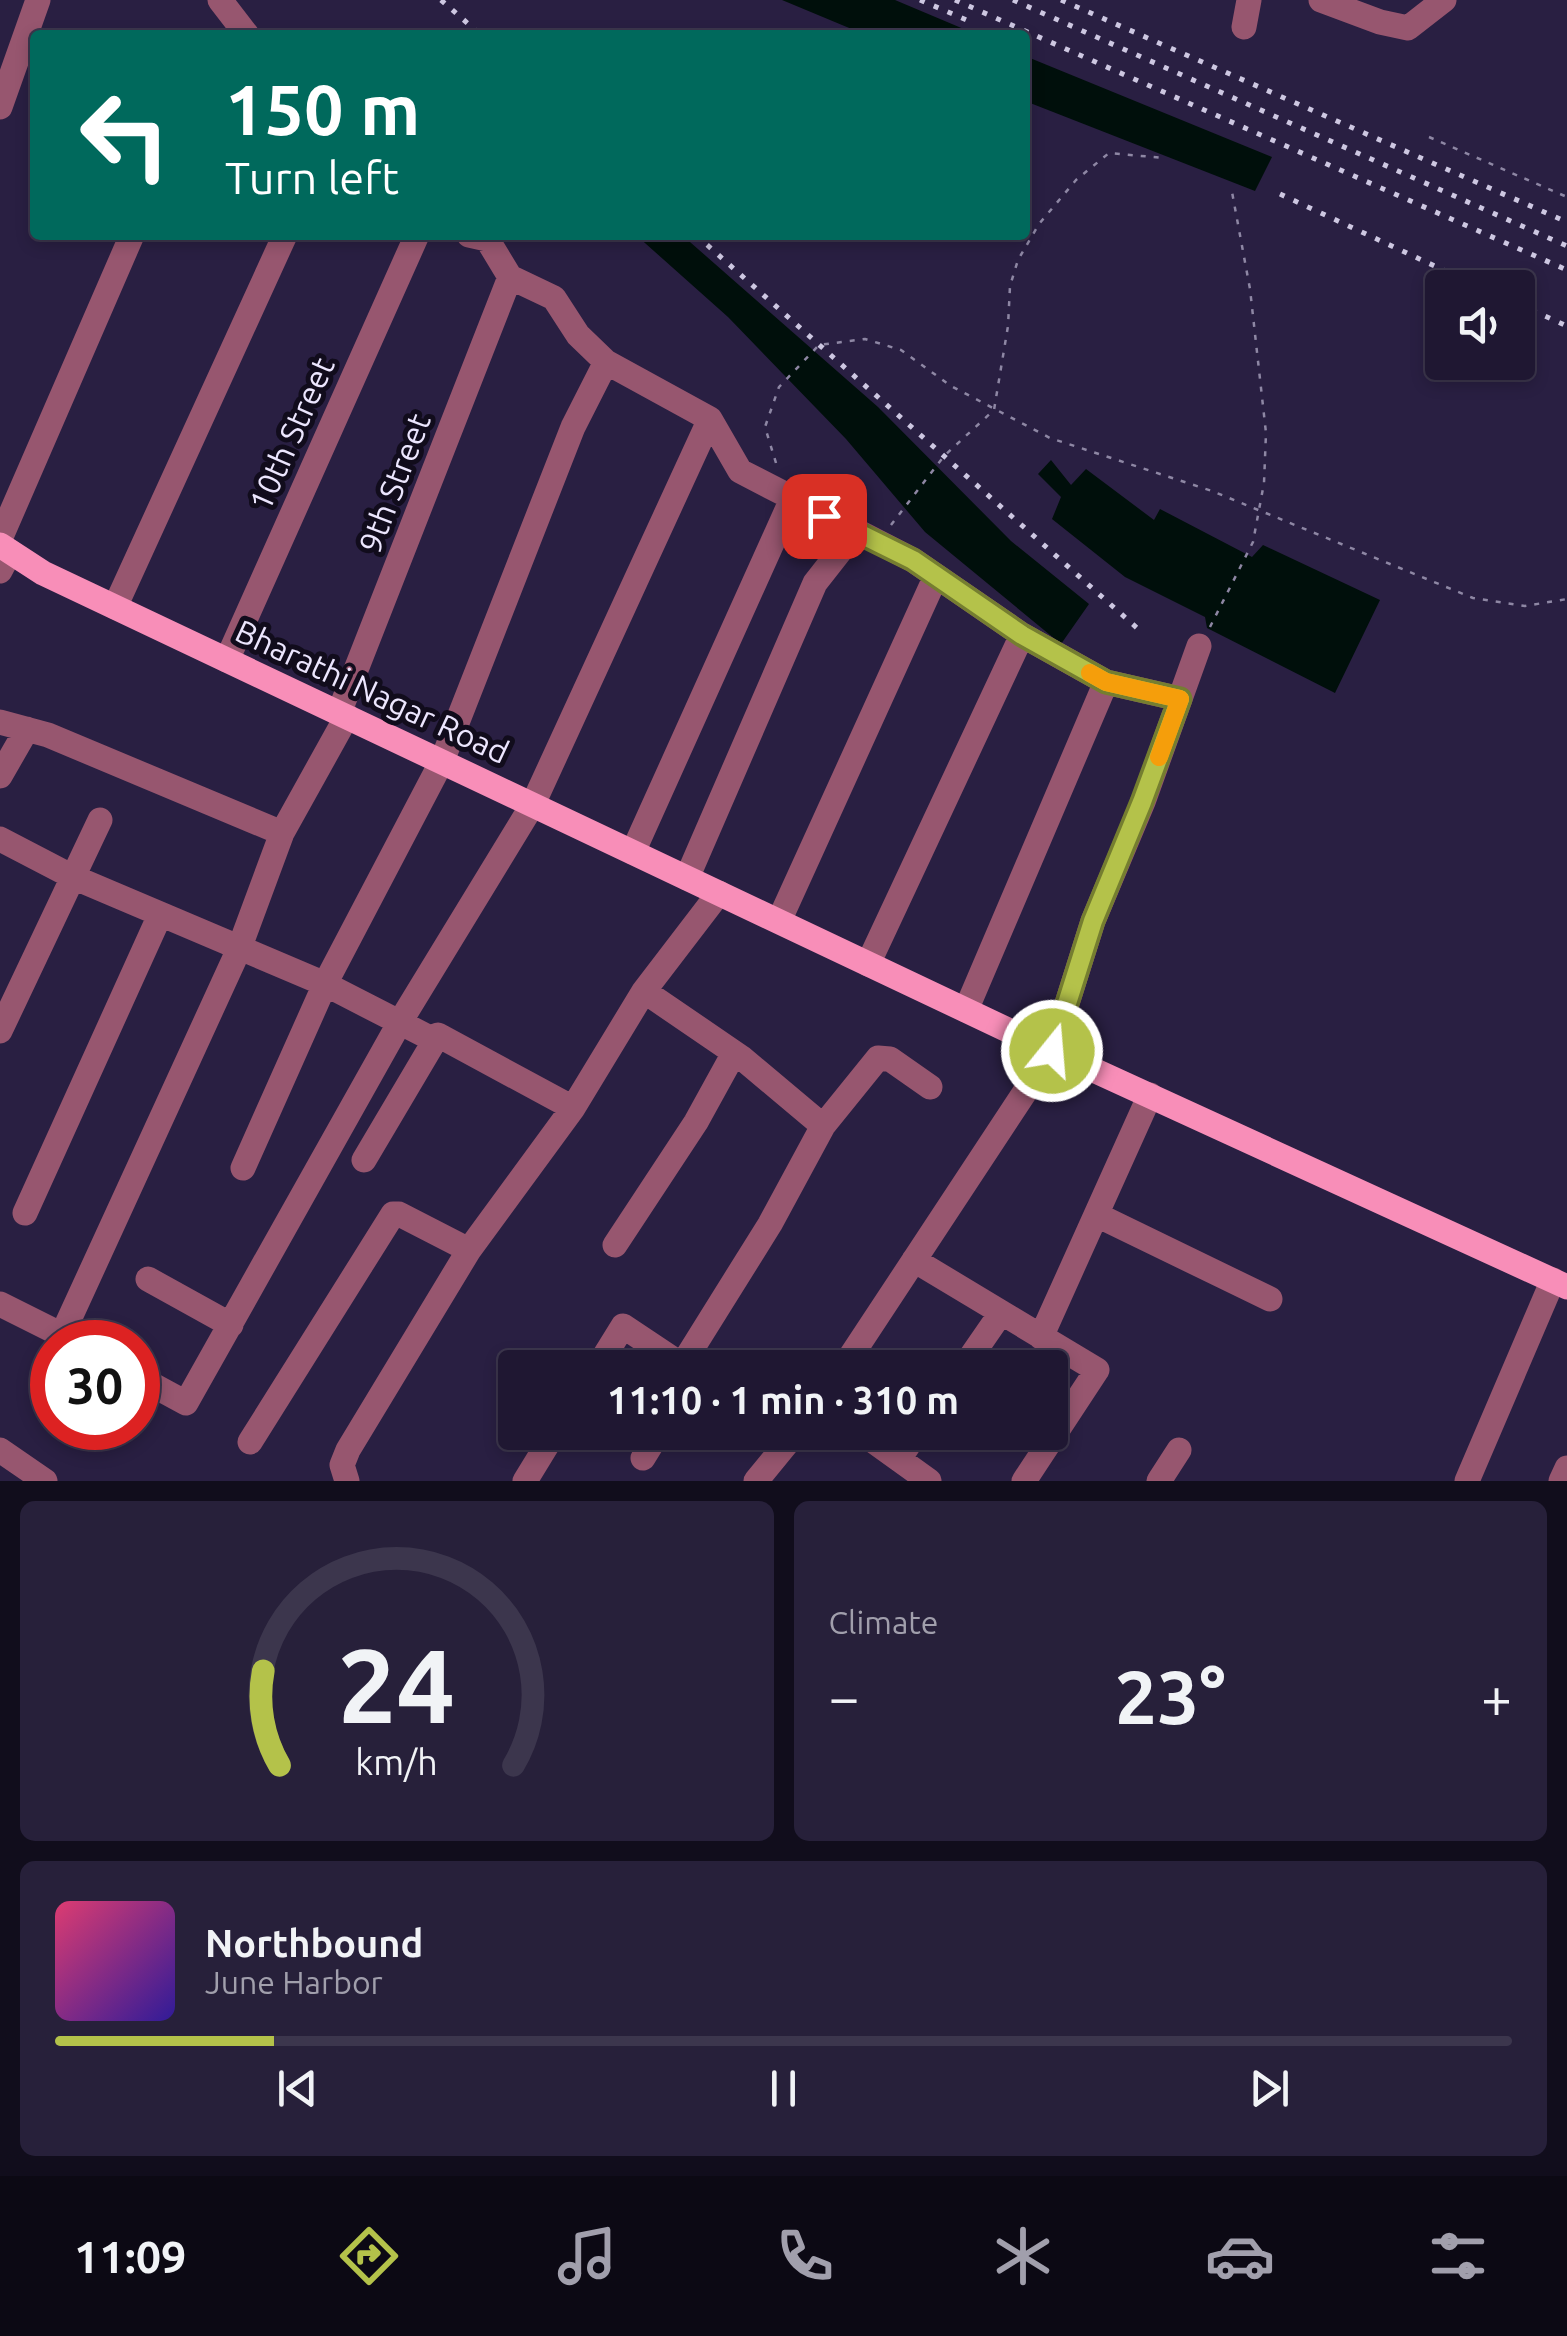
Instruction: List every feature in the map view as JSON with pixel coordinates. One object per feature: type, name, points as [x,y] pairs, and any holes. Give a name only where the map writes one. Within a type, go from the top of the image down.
[{"type":"main road","name":"Bharathi Nagar Road","points":[[3,552],[1052,1051],[1560,1284]]},
{"type":"street","points":[[0,107],[38,0]]},
{"type":"street","points":[[220,0],[242,30]]},
{"type":"street","points":[[1244,27],[1250,0]]},
{"type":"street","points":[[1321,0],[1408,28],[1444,0]]},
{"type":"street","points":[[3,552],[130,240]]},
{"type":"street","points":[[115,607],[283,240]]},
{"type":"street","name":"10th Street","points":[[227,660],[415,240]]},
{"type":"street","points":[[487,240],[510,277],[554,298],[578,336],[606,362],[710,420],[740,472],[913,560],[1022,635],[1106,682],[1180,699]]},
{"type":"street","name":"9th Street","points":[[77,1320],[240,949],[282,833],[343,715],[510,277]]},
{"type":"street","points":[[242,1168],[325,984],[442,762],[573,428],[606,362]]},
{"type":"street","points":[[160,1389],[186,1404],[400,1022],[533,804],[710,420]]},
{"type":"street","points":[[633,852],[792,499]]},
{"type":"street","points":[[687,878],[815,583],[855,532]]},
{"type":"street","points":[[779,922],[936,576]]},
{"type":"street","points":[[868,964],[1022,635]]},
{"type":"street","points":[[855,1350],[1052,1051],[1093,921],[1200,646]]},
{"type":"street","points":[[966,1010],[1106,682]]},
{"type":"street","points":[[0,722],[27,729],[282,833]]},
{"type":"street","points":[[0,776],[27,729]]},
{"type":"street","points":[[0,1031],[100,820]]},
{"type":"street","points":[[0,839],[73,877],[325,984],[434,1040]]},
{"type":"street","points":[[347,1481],[342,1465],[348,1450],[469,1250],[574,1108],[644,991],[719,893]]},
{"type":"street","points":[[25,1213],[160,915]]},
{"type":"street","points":[[644,991],[734,1052],[823,1126]]},
{"type":"street","points":[[364,1160],[438,1036],[574,1108]]},
{"type":"street","points":[[614,1245],[696,1122],[734,1052]]},
{"type":"street","points":[[694,1350],[770,1224],[823,1126],[878,1058],[890,1059],[930,1087]]},
{"type":"street","points":[[1041,1337],[1150,1096]]},
{"type":"street","points":[[250,1442],[393,1214],[469,1250]]},
{"type":"street","points":[[1097,1215],[1270,1299]]},
{"type":"street","points":[[914,1260],[1097,1370],[1024,1481]]},
{"type":"street","points":[[148,1278],[231,1325]]},
{"type":"street","points":[[1468,1481],[1560,1284]]},
{"type":"street","points":[[0,1304],[32,1320]]},
{"type":"street","points":[[975,1350],[1001,1313]]},
{"type":"street","points":[[608,1350],[623,1326],[660,1350]]},
{"type":"street","points":[[0,1450],[44,1481]]},
{"type":"street","points":[[525,1481],[545,1450]]},
{"type":"street","points":[[643,1458],[648,1450]]},
{"type":"street","points":[[756,1481],[781,1450]]},
{"type":"street","points":[[887,1450],[930,1481]]},
{"type":"street","points":[[899,1459],[905,1450]]},
{"type":"street","points":[[1159,1481],[1179,1450]]},
{"type":"street","points":[[1561,1481],[1567,1468]]},
{"type":"path","points":[[1429,136],[1567,197]]},
{"type":"path","points":[[1030,239],[1076,180],[1109,154],[1164,158]]},
{"type":"path","points":[[1200,646],[1253,542],[1264,483],[1266,433],[1250,289],[1232,192]]},
{"type":"path","points":[[893,525],[944,456],[994,410],[1008,326],[1010,286],[1030,240]]},
{"type":"path","points":[[775,461],[764,427],[779,388],[820,345],[865,339],[901,350],[950,386],[1050,438],[1212,491],[1473,598],[1525,606],[1567,599]]},
{"type":"shaded area","points":[[782,0],[895,0],[966,30],[854,30]]},
{"type":"shaded area","points":[[1030,58],[1272,157],[1255,191],[1030,103]]},
{"type":"shaded area","points":[[642,240],[688,240],[878,407],[1011,541],[1089,604],[1061,644],[925,532],[846,439],[728,317]]},
{"type":"shaded area","points":[[1051,460],[1071,485],[1086,469],[1154,520],[1160,509],[1252,557],[1263,545],[1380,600],[1335,693],[1207,628],[1205,617],[1125,577],[1052,519],[1061,497],[1038,474]]},
{"type":"railway","points":[[441,0],[475,30]]},
{"type":"railway","points":[[920,0],[969,21]]},
{"type":"railway","points":[[955,0],[1023,30]]},
{"type":"railway","points":[[1013,0],[1567,246]]},
{"type":"railway","points":[[1061,0],[1567,222]]},
{"type":"railway","points":[[1030,33],[1567,270]]},
{"type":"railway","points":[[1280,194],[1443,270]]},
{"type":"railway","points":[[702,240],[1137,628]]},
{"type":"railway","points":[[1535,312],[1567,326]]},
{"type":"slow traffic","points":[[1090,673],[1106,682],[1180,699],[1159,757]]},
{"type":"route","points":[[824,516],[913,560],[1022,635],[1106,682],[1180,699],[1093,921],[1052,1051]]}]
